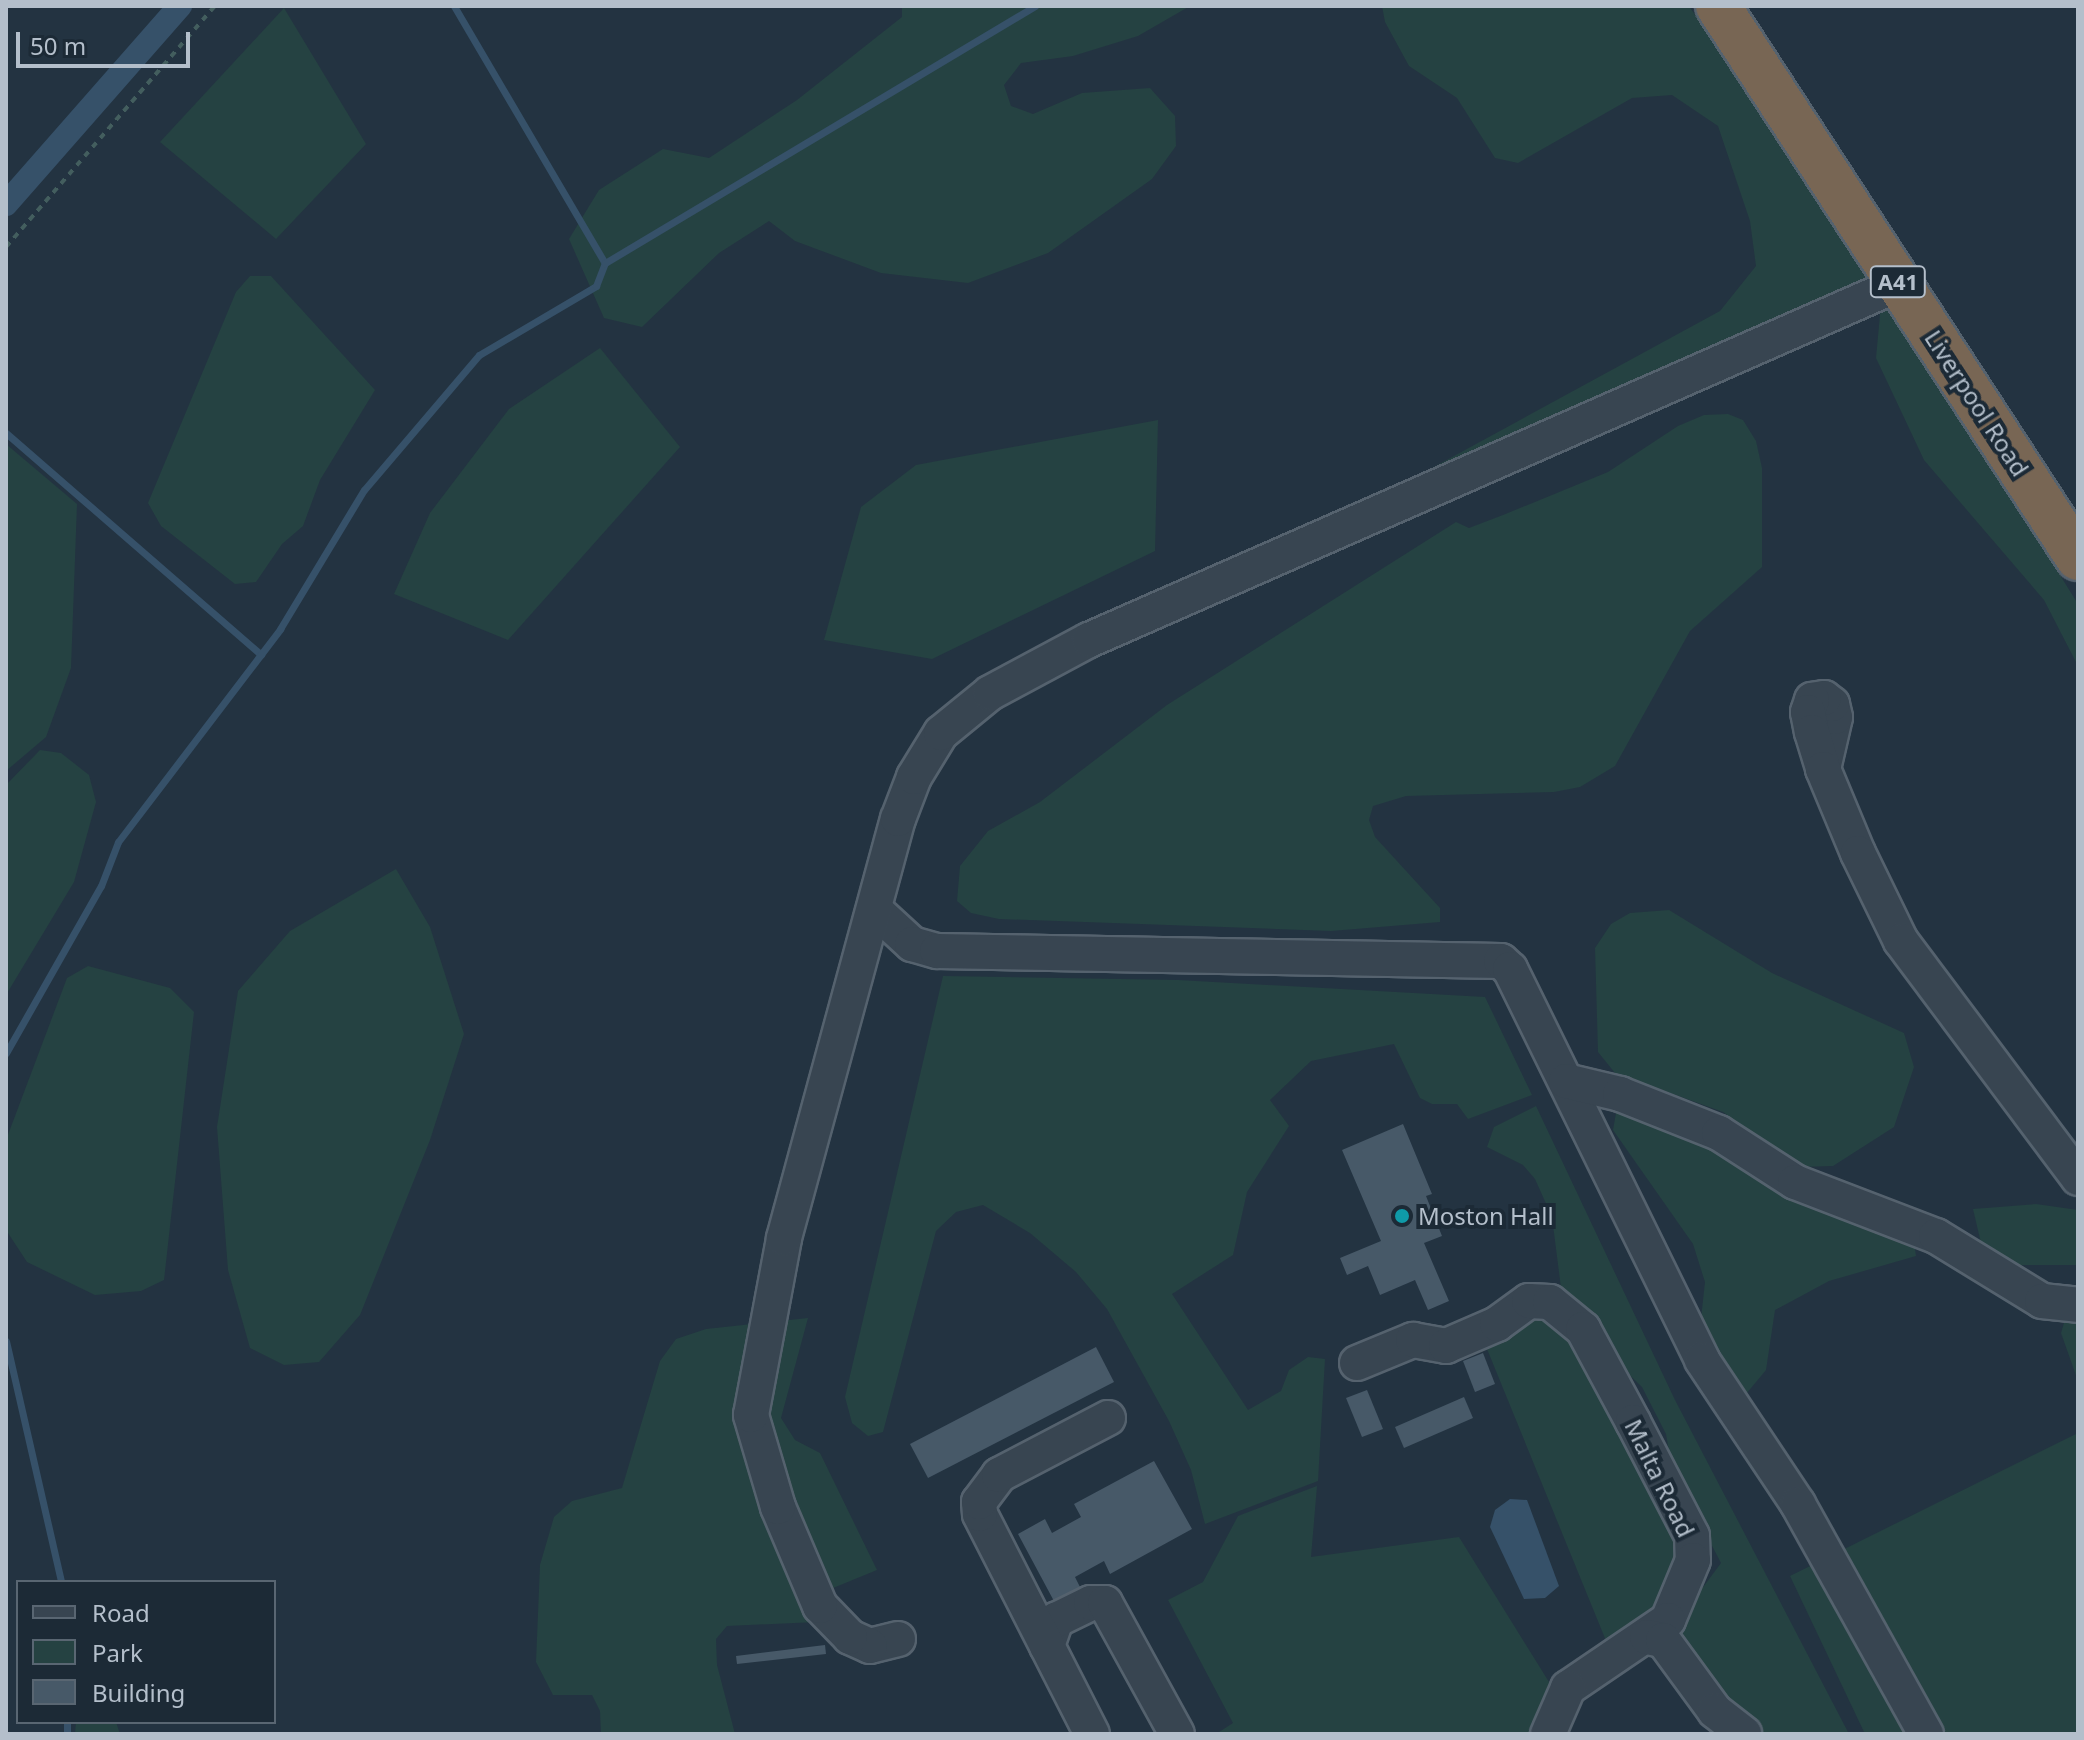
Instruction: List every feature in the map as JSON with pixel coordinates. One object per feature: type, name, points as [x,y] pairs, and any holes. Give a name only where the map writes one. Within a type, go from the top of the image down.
[{"type":"highway","name":"Liverpool Road","points":[[1718,6],[2078,558]]},
{"type":"street","points":[[898,1639],[870,1646],[850,1637],[820,1606],[778,1507],[751,1415],[784,1238],[874,909],[914,777],[941,733],[990,693],[1089,640],[1899,284]]},
{"type":"street","points":[[1823,769],[1901,941],[2078,1178]]},
{"type":"street","points":[[874,909],[912,944],[937,951],[1501,961],[1510,969],[1702,1360],[1798,1504],[1926,1734]]},
{"type":"street","points":[[1566,1081],[1620,1094],[1719,1133],[1795,1182],[1864,1213],[1936,1236],[2042,1301],[2078,1305]]},
{"type":"street","name":"Malta Road","points":[[1357,1363],[1413,1340],[1446,1346],[1497,1324],[1529,1301],[1550,1302],[1583,1329],[1692,1536],[1693,1560],[1668,1620],[1568,1688],[1548,1734]]},
{"type":"street","points":[[1092,1734],[980,1514],[979,1502],[999,1475],[1108,1418]]},
{"type":"street","points":[[1047,1646],[1056,1620],[1091,1603],[1105,1603],[1177,1734]]},
{"type":"street","points":[[1647,1637],[1663,1640],[1715,1711],[1744,1734]]},
{"type":"path","points":[[6,247],[215,6]]},
{"type":"green space","points":[[902,6],[1190,6],[1138,36],[1073,56],[1021,63],[1004,85],[1011,106],[1033,114],[1082,93],[1150,88],[1175,116],[1176,146],[1152,179],[1048,253],[968,283],[881,273],[795,241],[769,221],[719,253],[642,327],[604,318],[569,239],[599,190],[663,149],[709,158],[797,100],[902,17]]},
{"type":"green space","points":[[1382,6],[1689,6],[1874,285],[1399,486],[1720,311],[1756,266],[1750,221],[1718,126],[1672,95],[1632,98],[1518,163],[1495,158],[1457,98],[1409,66],[1385,22]]},
{"type":"green space","points":[[284,8],[366,144],[276,239],[160,142]]},
{"type":"green space","points":[[250,276],[271,276],[375,390],[320,480],[303,526],[282,544],[256,582],[235,584],[161,526],[148,503],[236,292]]},
{"type":"green space","points":[[1889,300],[2078,604],[2078,666],[2044,600],[1924,460],[1876,358],[1881,304]]},
{"type":"green space","points":[[600,348],[680,447],[508,640],[394,594],[430,513],[509,409]]},
{"type":"green space","points":[[1728,414],[1743,420],[1756,441],[1762,468],[1762,567],[1690,631],[1615,766],[1580,787],[1554,792],[1406,796],[1373,806],[1369,820],[1375,837],[1440,908],[1440,922],[1331,931],[999,919],[971,913],[957,901],[960,866],[988,831],[1040,802],[1167,705],[1456,522],[1469,528],[1503,515],[1608,472],[1678,426],[1704,415]]},
{"type":"green space","points":[[1158,420],[1155,551],[932,659],[824,640],[861,507],[916,465]]},
{"type":"green space","points":[[6,444],[77,504],[71,668],[46,737],[6,771]]},
{"type":"green space","points":[[40,750],[61,753],[89,775],[96,802],[74,882],[6,995],[6,785]]},
{"type":"green space","points":[[396,869],[430,927],[464,1034],[430,1140],[360,1315],[319,1362],[284,1365],[250,1348],[228,1270],[217,1127],[238,991],[290,931]]},
{"type":"green space","points":[[1669,910],[1772,973],[1904,1033],[1914,1067],[1894,1127],[1833,1166],[1799,1167],[1723,1112],[1615,1073],[1598,1052],[1595,948],[1611,924],[1630,913]]},
{"type":"green space","points":[[88,966],[170,988],[194,1012],[164,1280],[141,1291],[95,1295],[27,1262],[6,1230],[6,1140],[67,978]]},
{"type":"green space","points":[[943,976],[1178,980],[1485,997],[1532,1095],[1468,1119],[1457,1104],[1432,1104],[1420,1098],[1394,1044],[1311,1061],[1270,1100],[1289,1126],[1247,1192],[1233,1255],[1172,1294],[1248,1410],[1281,1391],[1289,1370],[1308,1357],[1325,1359],[1318,1481],[1205,1524],[1191,1470],[1169,1421],[1107,1309],[1076,1272],[1030,1233],[983,1205],[956,1212],[936,1231],[883,1432],[868,1436],[852,1423],[845,1397]]},
{"type":"green space","points":[[1536,1106],[1675,1400],[1849,1734],[1756,1734],[1738,1726],[1679,1636],[1675,1625],[1721,1563],[1672,1469],[1666,1434],[1642,1387],[1614,1360],[1561,1288],[1552,1217],[1535,1179],[1523,1165],[1487,1147],[1494,1127]]},
{"type":"green space","points":[[1630,1106],[1914,1242],[1916,1256],[1829,1281],[1775,1310],[1766,1370],[1746,1394],[1735,1390],[1700,1328],[1705,1282],[1693,1244],[1613,1130],[1616,1113]]},
{"type":"green space","points":[[2036,1204],[2078,1210],[2078,1265],[2016,1265],[1981,1243],[1973,1209]]},
{"type":"green space","points":[[1537,1314],[1564,1323],[1681,1543],[1651,1614],[1611,1653],[1487,1349],[1467,1357],[1464,1352]]},
{"type":"green space","points":[[2078,1314],[2078,1381],[2061,1333],[2064,1323]]},
{"type":"green space","points":[[808,1318],[781,1418],[795,1440],[820,1453],[877,1570],[816,1595],[816,1622],[727,1626],[716,1639],[717,1665],[735,1734],[601,1734],[600,1711],[592,1695],[553,1695],[536,1662],[540,1565],[554,1517],[572,1501],[622,1488],[660,1361],[676,1339],[706,1329]]},
{"type":"green space","points":[[2078,1433],[2078,1734],[1865,1734],[1790,1576]]},
{"type":"green space","points":[[1317,1486],[1311,1557],[1459,1537],[1554,1690],[1545,1734],[1216,1734],[1233,1723],[1168,1600],[1203,1582],[1238,1516]]},
{"type":"green space","points":[[76,1724],[117,1724],[120,1734],[75,1734]]},
{"type":"water","points":[[1510,1499],[1527,1500],[1559,1586],[1545,1598],[1524,1599],[1490,1527],[1495,1510]]},
{"type":"building","name":"Moston Hall","points":[[1403,1124],[1432,1194],[1426,1196],[1442,1236],[1424,1243],[1449,1301],[1428,1310],[1415,1280],[1380,1295],[1368,1266],[1347,1275],[1340,1258],[1381,1241],[1342,1150]]},
{"type":"building","points":[[1096,1347],[1114,1382],[928,1478],[910,1444]]},
{"type":"building","points":[[1483,1353],[1495,1384],[1475,1392],[1463,1361]]},
{"type":"building","points":[[1367,1390],[1383,1429],[1362,1437],[1346,1398]]},
{"type":"building","points":[[1464,1397],[1473,1418],[1404,1448],[1395,1427]]},
{"type":"building","points":[[1154,1461],[1192,1529],[1110,1574],[1104,1561],[1075,1577],[1081,1589],[1055,1603],[1018,1534],[1045,1519],[1052,1533],[1081,1517],[1074,1504]]},
{"type":"building","points":[[825,1645],[826,1654],[737,1664],[736,1656]]},
{"type":"waterway","points":[[6,204],[180,6]]},
{"type":"waterway","points":[[454,6],[605,263]]},
{"type":"waterway","points":[[6,1053],[101,886],[118,842],[280,629],[364,490],[479,355],[596,286],[605,263],[1035,6]]},
{"type":"waterway","points":[[6,433],[261,655]]},
{"type":"waterway","points":[[6,1341],[61,1580]]},
{"type":"waterway","points":[[67,1724],[67,1734]]},
{"type":"place","name":"Moston Hall","points":[[1402,1216]]}]
